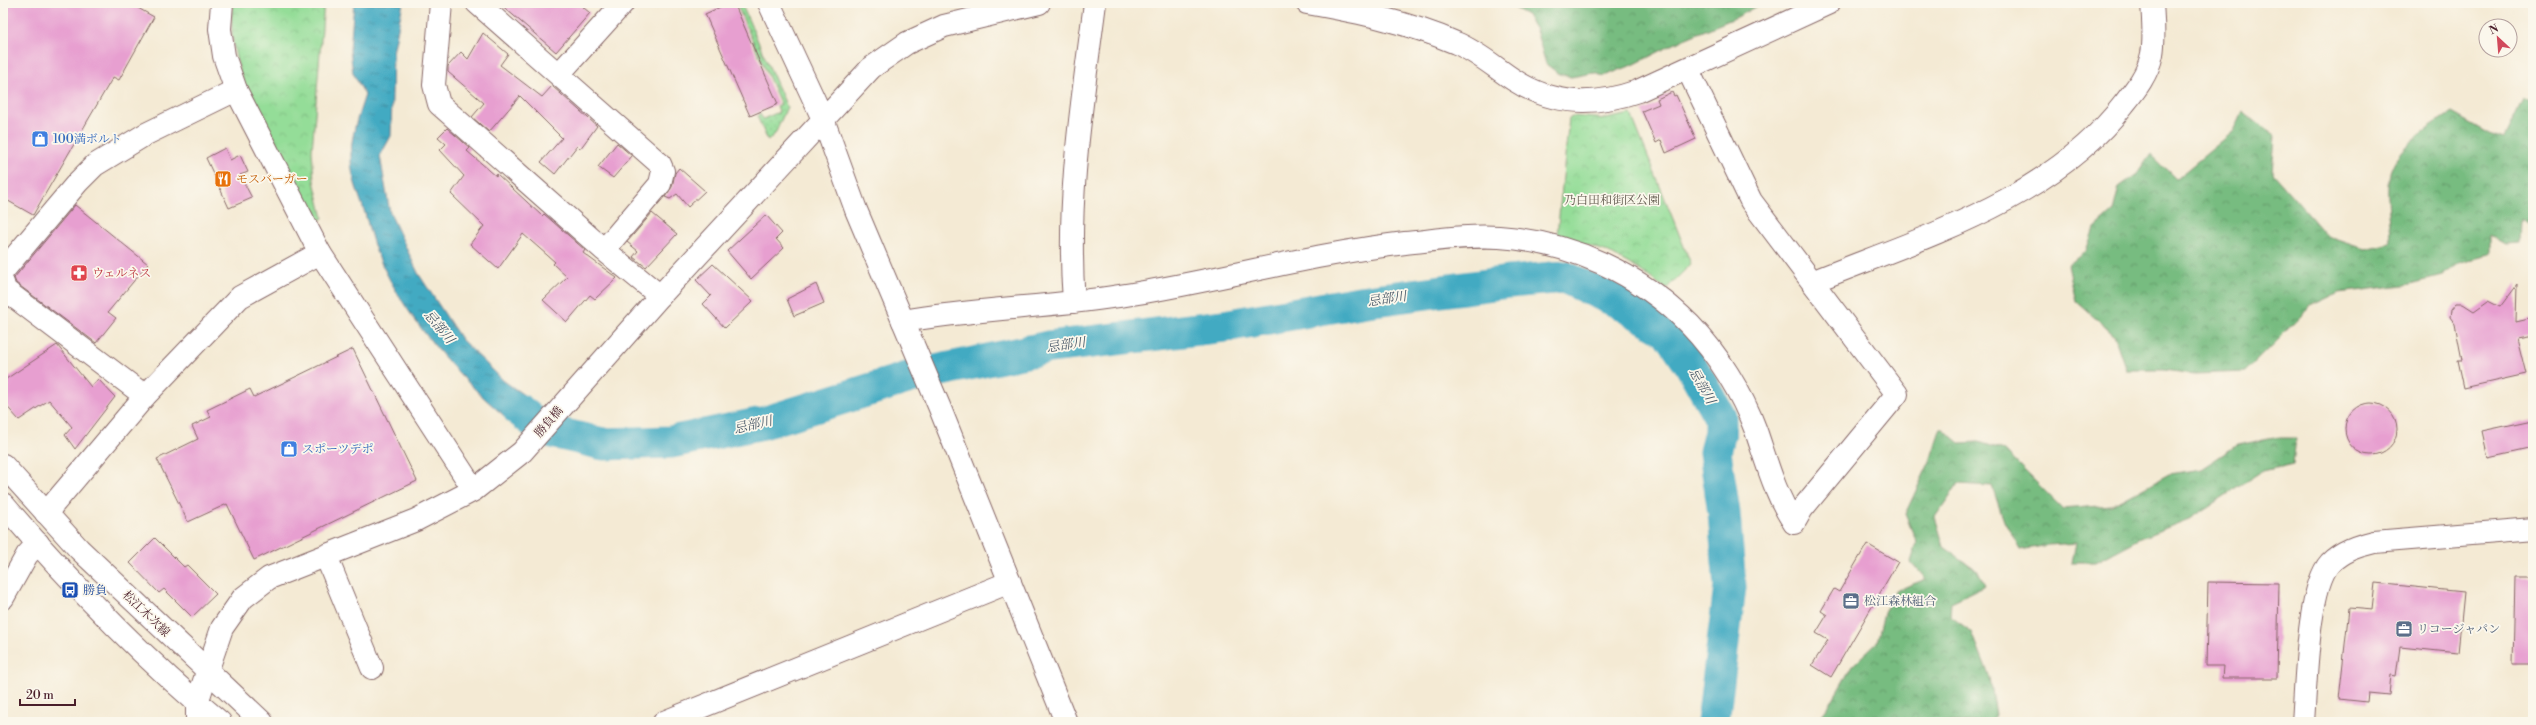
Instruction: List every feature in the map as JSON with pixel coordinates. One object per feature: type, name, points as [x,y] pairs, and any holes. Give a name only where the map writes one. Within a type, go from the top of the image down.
[{"type":"street","points":[[222,3],[220,29],[224,56],[236,90],[320,253],[474,490]]},
{"type":"street","points":[[441,3],[434,85],[438,104],[604,250],[660,296]]},
{"type":"street","points":[[477,3],[653,156],[663,171],[660,184],[604,250]]},
{"type":"street","points":[[560,74],[623,3]]},
{"type":"street","points":[[769,3],[824,119],[856,210],[939,406],[1066,722]]},
{"type":"street","name":"勝負橋","points":[[197,713],[207,672],[222,628],[243,598],[269,578],[416,520],[474,490],[522,452],[660,296],[871,68],[906,43],[944,26],[1038,3]]},
{"type":"street","points":[[1074,302],[1071,239],[1072,189],[1095,3]]},
{"type":"street","points":[[1307,3],[1379,16],[1413,26],[1482,56],[1532,91],[1569,101],[1591,102],[1615,99],[1688,70],[1798,10],[1828,3]]},
{"type":"street","points":[[1812,282],[2001,204],[2040,180],[2094,139],[2142,82],[2152,55],[2154,27],[2152,3]]},
{"type":"street","points":[[904,324],[936,316],[1074,302],[1139,293],[1363,248],[1447,238],[1500,237],[1538,242],[1581,254],[1638,282],[1668,304],[1691,326],[1715,355],[1734,384],[1755,429],[1780,501],[1794,522],[1802,509],[1897,394],[1744,191],[1688,70]]},
{"type":"street","points":[[3,271],[78,182],[96,165],[146,134],[236,90]]},
{"type":"street","points":[[46,513],[145,396],[240,297],[320,253]]},
{"type":"street","points":[[3,283],[4,290],[145,396]]},
{"type":"street","name":"松江木次線","points":[[3,465],[79,549],[207,672],[262,722]]},
{"type":"street","points":[[3,504],[197,713],[220,722]]},
{"type":"street","points":[[2303,722],[2313,609],[2323,575],[2329,564],[2337,557],[2359,546],[2374,542],[2533,529]]},
{"type":"street","points":[[3,598],[27,555],[38,543]]},
{"type":"street","points":[[326,556],[372,668]]},
{"type":"street","points":[[664,722],[1010,582]]},
{"type":"green space","points":[[233,3],[324,3],[312,151],[314,181],[323,218],[317,222],[244,82],[233,44]]},
{"type":"green space","points":[[736,3],[741,3],[787,107],[775,134],[768,141],[757,116],[760,114],[763,119],[779,112],[777,107],[781,105]]},
{"type":"green space","points":[[1505,3],[1762,3],[1737,17],[1684,39],[1635,64],[1604,76],[1593,73],[1571,77],[1559,74],[1546,64],[1536,30],[1526,14]]},
{"type":"green space","points":[[2523,99],[2533,101],[2533,227],[2521,218],[2520,243],[2505,244],[2489,235],[2489,255],[2461,262],[2442,276],[2411,284],[2339,293],[2311,306],[2245,372],[2195,374],[2164,370],[2126,370],[2114,335],[2076,301],[2068,265],[2086,251],[2094,228],[2113,211],[2119,187],[2137,174],[2151,154],[2176,179],[2234,131],[2243,111],[2275,137],[2272,173],[2328,237],[2364,249],[2391,243],[2388,192],[2390,173],[2395,161],[2411,142],[2431,126],[2452,113],[2489,134],[2504,139]]},
{"type":"green space","name":"乃白田和街区公園","points":[[1631,114],[1691,264],[1666,289],[1638,269],[1608,252],[1557,235],[1569,118],[1572,116],[1606,119]]},
{"type":"green space","points":[[1941,427],[1960,443],[1979,442],[2004,450],[2063,509],[2112,505],[2169,474],[2201,469],[2237,445],[2274,438],[2296,438],[2293,464],[2263,471],[2189,519],[2143,537],[2096,562],[2072,562],[2076,543],[2049,545],[2020,550],[2004,521],[1992,486],[1958,484],[1935,517],[1944,547],[1977,570],[1985,586],[1951,602],[1950,616],[1972,632],[1990,678],[1996,715],[1990,722],[1816,722],[1829,706],[1852,666],[1877,642],[1884,613],[1895,591],[1926,579],[1911,562],[1917,543],[1905,514],[1930,461]]},
{"type":"water","points":[[354,3],[403,3],[393,53],[391,136],[380,156],[390,213],[418,273],[461,339],[504,381],[538,405],[567,420],[544,447],[494,407],[447,360],[406,307],[390,280],[376,251],[351,166],[353,135],[365,95],[353,73],[350,50]]},
{"type":"pier","points":[[540,403],[566,417],[540,447],[517,430]]},
{"type":"building","name":"100満ボルト","points":[[3,3],[129,3],[154,17],[119,80],[113,77],[33,215],[3,198]]},
{"type":"building","points":[[499,3],[578,3],[590,13],[556,52]]},
{"type":"building","points":[[729,3],[734,3],[778,104],[750,116],[705,14]]},
{"type":"building","points":[[483,33],[508,54],[500,65],[542,97],[552,86],[597,126],[580,149],[577,146],[555,174],[541,162],[562,138],[520,96],[489,132],[472,117],[484,103],[448,72],[448,66],[461,52],[468,59]]},
{"type":"building","points":[[1672,92],[1674,96],[1676,95],[1696,139],[1666,153],[1661,140],[1656,143],[1642,111],[1659,104],[1657,99]]},
{"type":"building","points":[[447,128],[470,148],[467,151],[496,176],[497,174],[542,216],[544,214],[585,250],[583,253],[617,278],[595,299],[590,295],[567,322],[543,300],[567,277],[553,264],[555,262],[523,234],[498,269],[470,244],[484,226],[451,194],[464,176],[440,150],[446,144],[438,137]]},
{"type":"building","points":[[617,143],[632,156],[613,178],[598,167]]},
{"type":"building","name":"モスバーガー","points":[[225,148],[230,160],[240,155],[248,172],[240,175],[252,198],[229,208],[206,158]]},
{"type":"building","points":[[679,168],[705,191],[688,207],[677,194],[670,199],[665,197],[672,187],[675,173]]},
{"type":"building","name":"ウェルネス","points":[[75,205],[148,264],[108,312],[116,318],[96,343],[16,283],[14,278]]},
{"type":"building","points":[[652,213],[677,234],[646,267],[633,257],[638,251],[627,242]]},
{"type":"building","points":[[766,215],[782,233],[776,239],[784,248],[751,279],[727,251]]},
{"type":"building","points":[[713,264],[753,301],[725,328],[703,304],[711,296],[696,280]]},
{"type":"building","points":[[816,284],[824,303],[794,316],[787,299]]},
{"type":"building","points":[[2517,284],[2516,322],[2533,318],[2533,335],[2517,338],[2526,374],[2464,388],[2458,360],[2462,360],[2455,324],[2450,317],[2451,310],[2456,304],[2463,304],[2474,311],[2488,301],[2500,307]]},
{"type":"building","points":[[57,345],[91,387],[98,379],[115,397],[75,449],[65,435],[72,427],[49,400],[19,420],[3,402],[3,381]]},
{"type":"building","name":"スポーツデポ","points":[[353,349],[417,481],[254,560],[227,504],[188,522],[157,459],[198,439],[192,426],[211,417],[207,410],[250,389],[254,397]]},
{"type":"building","points":[[2371,403],[2381,405],[2389,411],[2395,419],[2397,429],[2395,439],[2389,447],[2381,453],[2371,455],[2361,453],[2353,447],[2347,439],[2345,429],[2347,419],[2353,411],[2361,405]]},
{"type":"building","points":[[2533,420],[2533,448],[2488,458],[2482,431]]},
{"type":"building","points":[[155,538],[184,567],[187,565],[216,594],[192,617],[164,589],[159,593],[130,563]]},
{"type":"building","name":"松江森林組合","points":[[1867,544],[1898,562],[1831,677],[1812,665],[1828,640],[1816,633],[1827,615],[1821,611],[1834,589],[1839,592]]},
{"type":"building","points":[[2515,577],[2533,577],[2533,664],[2513,664]]},
{"type":"building","points":[[2208,582],[2279,583],[2277,678],[2222,678],[2223,666],[2206,666]]},
{"type":"building","name":"リコージャパン","points":[[2375,583],[2464,592],[2458,653],[2400,647],[2396,676],[2391,675],[2389,695],[2368,693],[2367,702],[2339,699],[2349,608],[2372,610]]},
{"type":"waterway","name":"忌部川","points":[[519,410],[544,430],[603,444],[671,442],[763,423],[917,375],[1049,347],[1224,326],[1360,302],[1509,282],[1564,277],[1618,302],[1668,331],[1689,362],[1720,417],[1720,432],[1715,452],[1724,513],[1730,587],[1713,722]]},
{"type":"place","name":"100満ボルト","points":[[40,139]]},
{"type":"place","name":"モスバーガー","points":[[223,179]]},
{"type":"place","name":"ウェルネス","points":[[79,273]]},
{"type":"place","name":"スポーツデポ","points":[[289,449]]},
{"type":"place","name":"勝負","points":[[70,590]]},
{"type":"place","name":"松江森林組合","points":[[1851,601]]},
{"type":"place","name":"リコージャパン","points":[[2404,629]]}]
